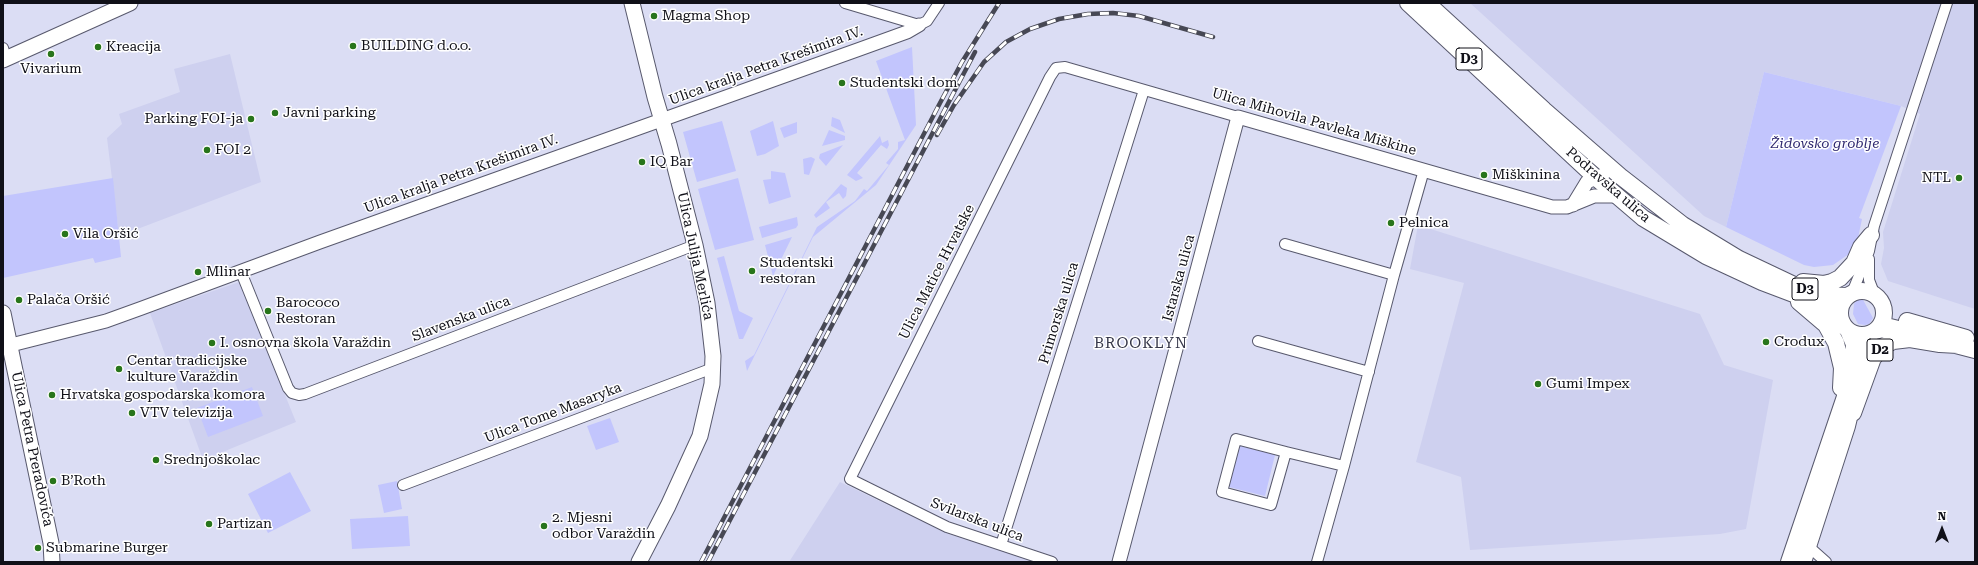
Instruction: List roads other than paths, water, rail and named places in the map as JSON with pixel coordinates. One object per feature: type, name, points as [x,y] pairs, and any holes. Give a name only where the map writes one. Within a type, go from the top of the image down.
[{"type":"main road","points":[[4,55],[130,3]]},
{"type":"main road","name":"Ulica Julija Merlića","points":[[632,3],[695,245],[709,317],[713,368],[710,397],[700,436],[668,506],[639,562]]},
{"type":"main road","name":"Podravska ulica","points":[[1408,3],[1595,177],[1643,218],[1706,256],[1764,277],[1824,295],[1849,294]]},
{"type":"main road","name":"Podravska ulica","points":[[1427,3],[1544,110],[1620,176],[1683,225],[1764,277],[1828,307],[1844,324]]},
{"type":"main road","points":[[1764,277],[1810,284],[1832,282],[1848,271],[1861,247],[1870,243]]},
{"type":"main road","points":[[1764,277],[1804,305],[1826,324],[1836,343],[1841,360],[1843,381],[1831,434]]},
{"type":"main road","points":[[1844,324],[1840,309],[1849,294],[1863,290],[1874,293],[1882,302],[1884,308],[1903,320],[1975,341]]},
{"type":"main road","name":"D2","points":[[1803,562],[1847,426],[1860,377],[1866,340],[1883,321],[1884,308]]},
{"type":"main road","name":"Ulica Petra Preradovića","points":[[3,313],[7,345],[51,543],[52,562]]},
{"type":"main road","name":"D2","points":[[1844,324],[1858,335],[1872,333],[1884,328],[1895,328],[1975,350]]},
{"type":"main road","name":"D2","points":[[1789,562],[1831,434],[1848,391],[1854,366],[1854,344],[1844,324]]},
{"type":"main road","name":"D2","points":[[1847,426],[1873,358],[1884,346],[1893,341],[1910,339],[1940,344],[1958,345]]},
{"type":"street","points":[[845,3],[919,25],[927,21],[940,3]]},
{"type":"street","points":[[1849,294],[1870,243],[1947,3]]},
{"type":"street","name":"Ulica kralja Petra Krešimira IV.","points":[[7,345],[106,321],[320,242],[866,47],[907,32],[919,25]]},
{"type":"street","name":"Ulica Mihovila Pavleka Miškine","points":[[1050,77],[1056,68],[1061,66],[1548,206],[1561,208],[1573,205],[1594,196],[1618,196]]},
{"type":"street","name":"Ulica Matice Hrvatske","points":[[850,479],[1050,77]]},
{"type":"street","name":"Primorska ulica","points":[[1001,545],[1144,90]]},
{"type":"street","name":"Istarska ulica","points":[[1119,562],[1238,117]]},
{"type":"street","points":[[1578,160],[1582,188]]},
{"type":"street","points":[[1317,562],[1344,466],[1394,275],[1424,170]]},
{"type":"street","points":[[1573,205],[1582,188],[1587,182],[1595,177],[1609,174],[1620,176]]},
{"type":"street","points":[[1870,243],[1869,280],[1874,293]]},
{"type":"street","points":[[1285,244],[1394,275]]},
{"type":"street","name":"Slavenska ulica","points":[[241,272],[288,388],[292,393],[299,395],[695,245]]},
{"type":"street","points":[[1258,341],[1368,372]]},
{"type":"street","name":"Ulica Tome Masaryka","points":[[403,485],[713,368]]},
{"type":"street","points":[[1286,452],[1271,506],[1222,492],[1236,439],[1344,466]]},
{"type":"street","name":"Svilarska ulica","points":[[850,479],[947,527],[1052,562]]},
{"type":"street","points":[[1808,546],[1826,562]]},
{"type":"railway","points":[[701,562],[940,103],[962,62],[999,3]]},
{"type":"railway","points":[[937,135],[954,105],[984,62],[1006,42],[1030,29],[1059,19],[1088,14],[1113,13],[1139,16],[1213,37]]},
{"type":"railway","points":[[708,562],[975,52]]},
{"type":"place","name":"Magma Shop","points":[[654,16]]},
{"type":"place","name":"BUILDING d.o.o.","points":[[353,46]]},
{"type":"place","name":"Kreacija","points":[[98,47]]},
{"type":"place","name":"Vivarium","points":[[51,54]]},
{"type":"place","name":"Studentski dom","points":[[842,83]]},
{"type":"place","name":"Javni parking","points":[[275,113]]},
{"type":"place","name":"Parking FOI-ja","points":[[251,119]]},
{"type":"place","name":"FOI 2","points":[[207,150]]},
{"type":"place","name":"IQ Bar","points":[[642,162]]},
{"type":"place","name":"Miškinina","points":[[1484,175]]},
{"type":"place","name":"NTL","points":[[1959,178]]},
{"type":"place","name":"Pelnica","points":[[1391,223]]},
{"type":"place","name":"Vila Oršić","points":[[65,234]]},
{"type":"place","name":"Studentski restoran","points":[[752,271]]},
{"type":"place","name":"Mlinar","points":[[198,272]]},
{"type":"place","name":"Palača Oršić","points":[[19,300]]},
{"type":"place","name":"Barococo Restoran","points":[[268,311]]},
{"type":"place","name":"Crodux","points":[[1766,342]]},
{"type":"place","name":"I. osnovna škola Varaždin","points":[[212,343]]},
{"type":"place","name":"Centar tradicijske kulture Varaždin","points":[[119,369]]},
{"type":"place","name":"Gumi Impex","points":[[1538,384]]},
{"type":"place","name":"Hrvatska gospodarska komora","points":[[52,395]]},
{"type":"place","name":"VTV televizija","points":[[132,413]]},
{"type":"place","name":"Srednjoškolac","points":[[156,460]]},
{"type":"place","name":"B’Roth","points":[[53,481]]},
{"type":"place","name":"Partizan","points":[[209,524]]},
{"type":"place","name":"2. Mjesni odbor Varaždin","points":[[544,526]]},
{"type":"place","name":"Submarine Burger","points":[[38,548]]},
{"type":"district","name":"BROOKLYN","points":[[1141,344]]},
{"type":"park label","name":"Židovsko groblje","points":[[1825,144]]}]
